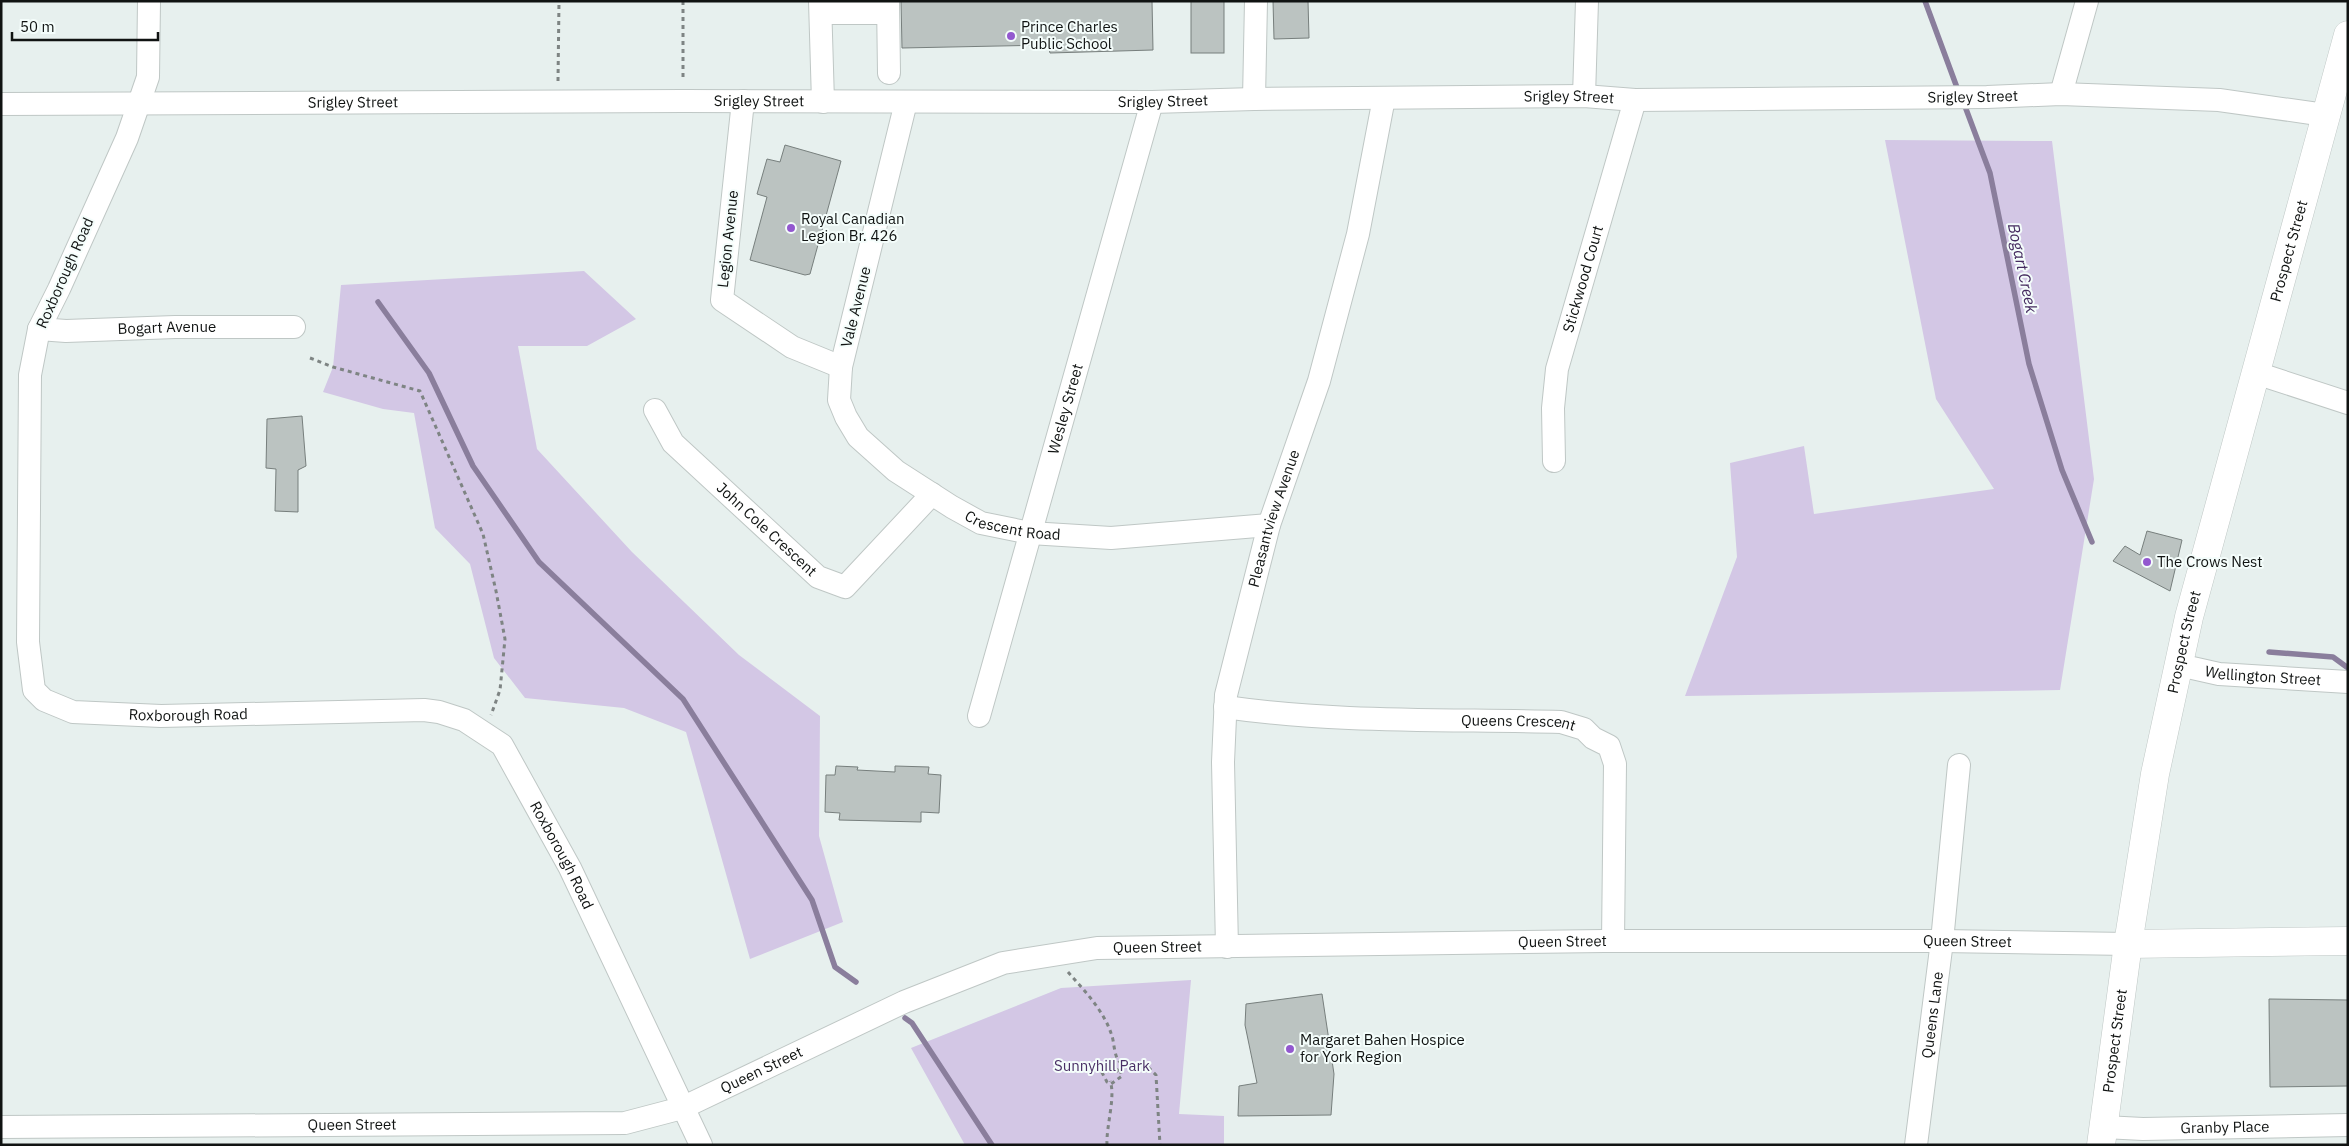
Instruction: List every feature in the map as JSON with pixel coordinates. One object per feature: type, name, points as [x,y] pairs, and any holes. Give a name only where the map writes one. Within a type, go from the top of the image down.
[{"type":"main road","name":"Prospect Street","points":[[2102,1136],[2128,944],[2154,774],[2192,608],[2348,35]]},
{"type":"main road","name":"Queen Street","points":[[2128,944],[2348,941]]},
{"type":"street","name":"Roxborough Road","points":[[149,1],[148,77],[140,103],[127,138],[59,289],[38,329],[30,375],[28,642],[34,690],[44,700],[73,712],[161,716],[424,710],[439,712],[464,720],[485,733],[502,745],[570,868],[701,1145]]},
{"type":"street","points":[[1254,99],[1256,1]]},
{"type":"street","points":[[1584,96],[1587,1]]},
{"type":"street","points":[[2061,94],[2087,1]]},
{"type":"street","points":[[823,102],[820,7],[888,7],[889,73]]},
{"type":"street","name":"Srigley Street","points":[[1,104],[558,101],[1152,102],[1254,99],[1584,96],[1635,100],[1987,97],[2061,94],[2219,100],[2325,115]]},
{"type":"street","name":"Pleasantview Avenue","points":[[1227,947],[1223,762],[1226,695],[1269,524],[1319,381],[1358,234],[1384,98]]},
{"type":"street","name":"Stickwood Court","points":[[1554,461],[1553,408],[1556,369],[1635,100]]},
{"type":"street","name":"Legion Avenue","points":[[743,101],[722,300],[792,347],[841,366]]},
{"type":"street","name":"Vale Avenue","points":[[841,366],[906,102]]},
{"type":"street","name":"Wesley Street","points":[[979,716],[1152,102]]},
{"type":"street","name":"Bogart Avenue","points":[[38,329],[66,331],[174,327],[294,327]]},
{"type":"street","name":"Crescent Road","points":[[841,366],[839,400],[846,417],[858,437],[896,471],[981,523],[1030,532],[1111,538],[1269,524]]},
{"type":"street","points":[[2256,373],[2348,403]]},
{"type":"street","name":"John Cole Crescent","points":[[655,410],[673,443],[818,577],[845,587],[932,494]]},
{"type":"street","name":"Wellington Street","points":[[2179,665],[2219,674],[2348,682]]},
{"type":"street","name":"Queens Crescent","points":[[1225,707],[1275,714],[1562,722],[1584,729],[1593,738],[1609,746],[1616,764],[1613,941]]},
{"type":"street","name":"Queens Lane","points":[[1916,1145],[1942,941],[1959,765]]},
{"type":"street","name":"Queen Street","points":[[1,1127],[625,1123],[682,1108],[904,1002],[1003,963],[1097,948],[1613,941],[1942,941],[2128,944]]},
{"type":"street","name":"Granby Place","points":[[2102,1136],[2143,1129],[2274,1135],[2348,1125]]},
{"type":"path","points":[[558,101],[559,1]]},
{"type":"path","points":[[683,1],[683,101]]},
{"type":"path","points":[[310,358],[403,388],[420,391],[483,534],[505,639],[500,690],[485,733]]},
{"type":"path","points":[[1053,955],[1099,1010],[1111,1033],[1117,1060],[1123,1065],[1146,1065],[1156,1075],[1160,1145]]},
{"type":"path","points":[[1088,1064],[1098,1065],[1112,1063],[1117,1060]]},
{"type":"path","points":[[1098,1065],[1107,1082],[1110,1082]]},
{"type":"path","points":[[1110,1082],[1122,1076],[1118,1071],[1123,1065]]},
{"type":"path","points":[[1107,1145],[1106,1129],[1111,1102],[1110,1082]]},
{"type":"green space","points":[[1885,140],[2052,141],[2094,479],[2060,690],[1685,696],[1737,557],[1730,463],[1804,446],[1814,514],[1994,489],[1936,399]]},
{"type":"green space","points":[[584,271],[636,319],[587,346],[518,346],[537,449],[632,552],[739,655],[820,716],[819,836],[843,922],[750,959],[686,732],[624,708],[525,698],[494,658],[470,564],[435,528],[414,413],[383,409],[323,392],[333,367],[341,285]]},
{"type":"green space","name":"Sunnyhill Park","points":[[1191,980],[1179,1114],[1224,1116],[1224,1145],[965,1145],[911,1048],[1061,988]]},
{"type":"building","points":[[901,1],[1152,1],[1153,50],[1050,53],[1048,45],[902,48]]},
{"type":"building","points":[[1191,1],[1224,1],[1224,53],[1191,53]]},
{"type":"building","points":[[1273,1],[1308,1],[1309,38],[1274,39]]},
{"type":"building","name":"Royal Canadian Legion Br. 426","points":[[785,145],[841,161],[810,274],[805,275],[750,260],[767,197],[757,194],[767,159],[780,162]]},
{"type":"building","points":[[302,416],[306,466],[298,470],[298,512],[275,511],[276,469],[266,468],[267,419]]},
{"type":"building","name":"The Crows Nest","points":[[2147,531],[2182,540],[2170,591],[2113,561],[2125,546],[2140,555]]},
{"type":"building","points":[[836,766],[858,767],[857,770],[895,772],[895,766],[929,767],[928,774],[941,775],[939,813],[921,812],[921,822],[839,820],[840,813],[825,812],[826,775],[835,775]]},
{"type":"building","name":"Margaret Bahen Hospice for York Region","points":[[1322,994],[1334,1074],[1331,1115],[1238,1116],[1239,1086],[1257,1083],[1245,1025],[1246,1004]]},
{"type":"building","points":[[2269,999],[2348,1000],[2348,1086],[2270,1087]]},
{"type":"waterway","name":"Bogart Creek","points":[[1925,1],[1959,93]]},
{"type":"waterway","name":"Bogart Creek","points":[[1963,101],[1990,173],[2029,364],[2062,470],[2092,542]]},
{"type":"waterway","points":[[378,302],[429,373],[473,466],[539,562],[683,699],[812,900],[835,967],[856,982]]},
{"type":"waterway","name":"Bogart Creek","points":[[2269,652],[2333,657],[2348,668]]},
{"type":"waterway","points":[[905,1018],[912,1023],[992,1145]]},
{"type":"place","name":"Prince Charles Public School","points":[[1011,36]]},
{"type":"place","name":"Royal Canadian Legion Br. 426","points":[[791,228]]},
{"type":"place","name":"The Crows Nest","points":[[2147,562]]},
{"type":"place","name":"Margaret Bahen Hospice for York Region","points":[[1290,1049]]}]
